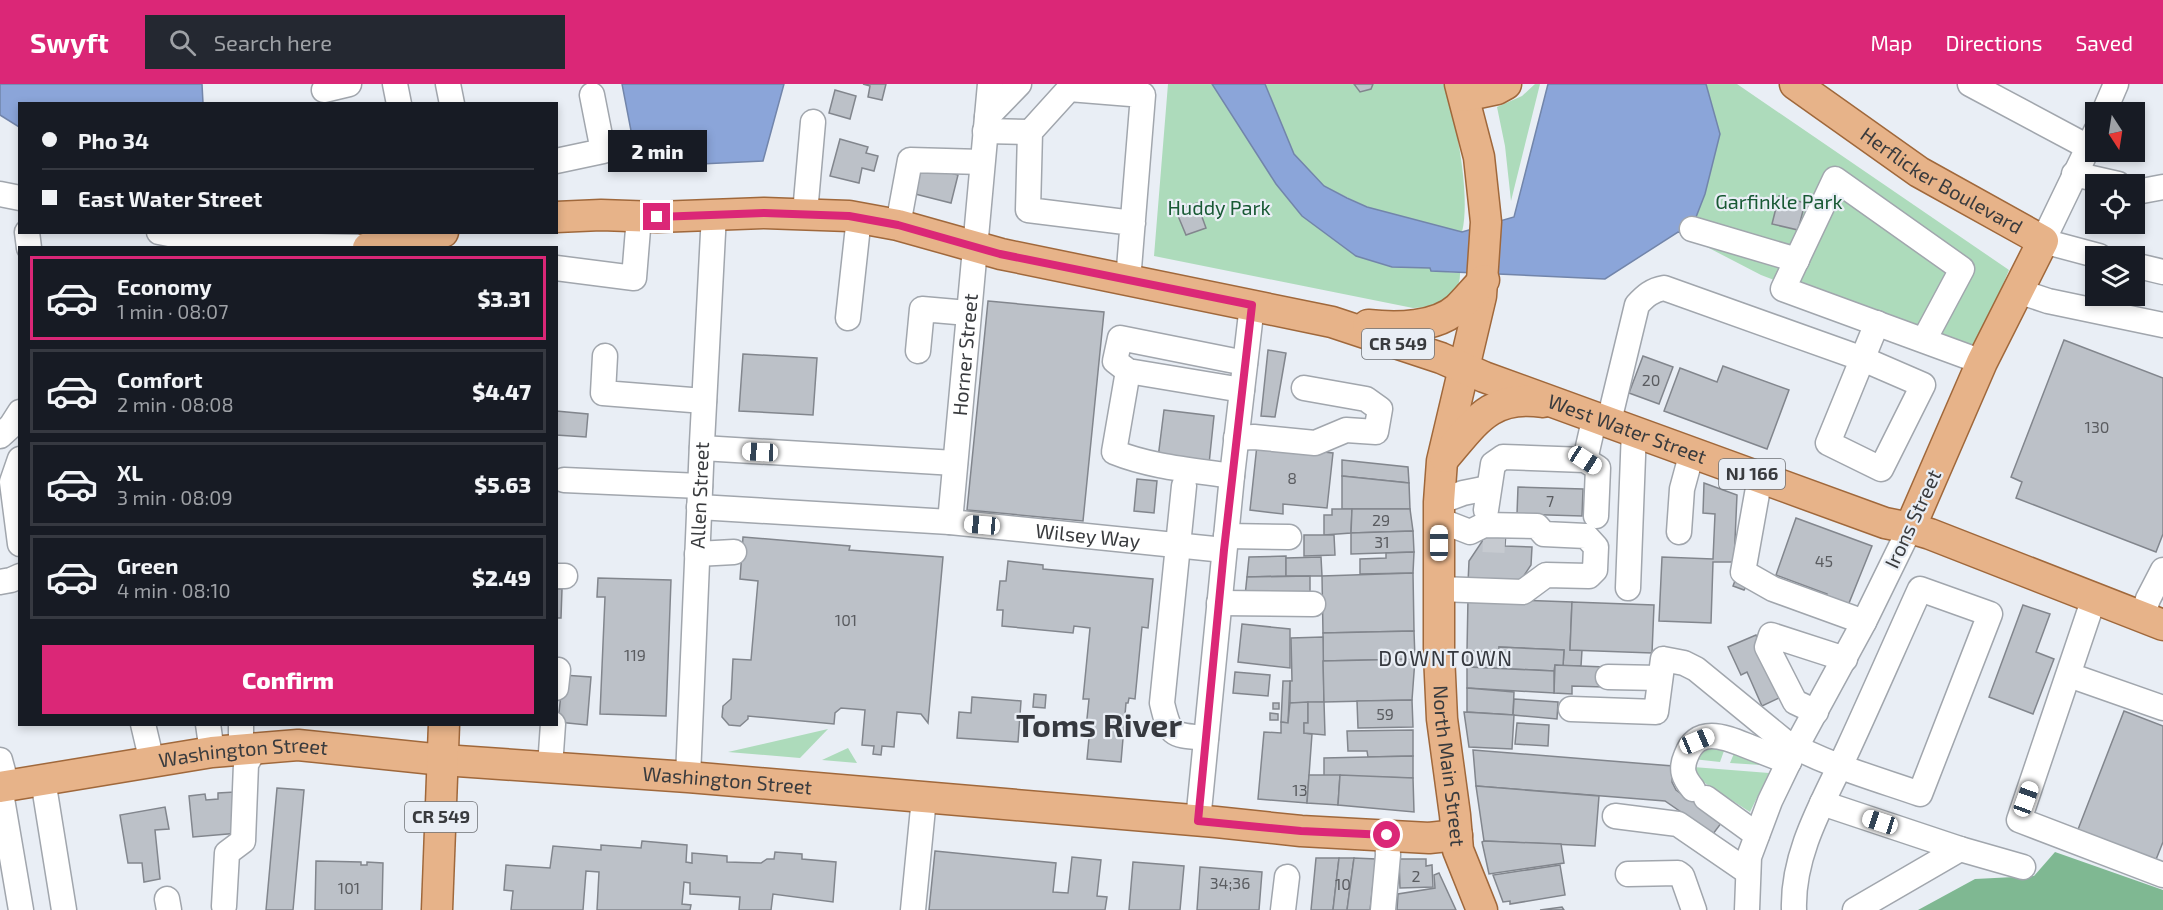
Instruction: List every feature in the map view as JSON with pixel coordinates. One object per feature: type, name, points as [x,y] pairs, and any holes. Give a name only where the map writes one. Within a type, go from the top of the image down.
[{"type":"main road","points":[[1462,90],[1497,89],[1506,84]]},
{"type":"main road","name":"Herflicker Boulevard","points":[[1795,84],[1919,172],[2043,241]]},
{"type":"main road","name":"North Main Street","points":[[1462,90],[1479,158],[1486,222],[1484,280],[1442,461],[1439,511],[1439,654],[1442,718],[1458,850],[1482,910]]},
{"type":"main road","name":"CR 549","points":[[558,218],[601,215],[639,217],[805,213],[858,217],[898,225],[1000,254],[1332,322],[1464,367]]},
{"type":"main road","points":[[373,246],[433,234]]},
{"type":"main road","name":"Irons Street","points":[[1910,528],[1982,362],[2043,241]]},
{"type":"main road","points":[[1332,322],[1374,326],[1410,326],[1436,320],[1457,309],[1484,280]]},
{"type":"main road","name":"West Water Street","points":[[1464,367],[1484,377],[1886,523],[1910,528],[2152,621]]},
{"type":"main road","points":[[1442,461],[1481,415],[1490,410],[1527,400],[1602,418]]},
{"type":"main road","name":"CR 549","points":[[437,910],[444,726]]},
{"type":"main road","name":"Washington Street","points":[[2,780],[44,780],[152,762],[210,738],[246,741],[297,735],[443,760],[688,777],[1301,831],[1430,838],[1457,835]]},
{"type":"street","points":[[314,92],[349,84]]},
{"type":"street","points":[[395,84],[399,102]]},
{"type":"street","points":[[448,84],[452,102]]},
{"type":"street","name":"Horner Street","points":[[950,522],[955,463],[975,339],[968,313],[990,84]]},
{"type":"street","points":[[1019,84],[986,124],[1030,132]]},
{"type":"street","points":[[1970,84],[2085,136]]},
{"type":"street","points":[[2108,102],[2116,84]]},
{"type":"street","points":[[1128,281],[1133,223],[1143,95],[1069,89],[1030,132],[1028,210],[1133,223]]},
{"type":"street","points":[[558,161],[603,151],[592,95]]},
{"type":"street","points":[[805,213],[813,122]]},
{"type":"street","name":"Irons Street","points":[[2043,241],[2085,153]]},
{"type":"street","points":[[898,225],[910,160],[982,162]]},
{"type":"street","points":[[2074,174],[2085,176]]},
{"type":"street","points":[[1924,340],[1962,269],[1835,179],[1783,289],[1982,362]]},
{"type":"street","points":[[2145,190],[2163,187]]},
{"type":"street","points":[[0,194],[18,198]]},
{"type":"street","name":"Allen Street","points":[[688,777],[700,497],[697,444],[704,401],[714,214]]},
{"type":"street","points":[[558,268],[634,278],[639,217]]},
{"type":"street","points":[[848,318],[858,217]]},
{"type":"street","points":[[1692,229],[1797,260]]},
{"type":"street","points":[[165,234],[190,243],[279,246]]},
{"type":"street","name":"Herflicker Boulevard","points":[[2043,241],[2085,252]]},
{"type":"street","points":[[2145,268],[2163,272]]},
{"type":"street","points":[[1585,460],[1602,418],[1637,306],[1644,296],[1664,288],[1863,359],[1923,385],[1881,469],[1828,443],[1863,359],[1877,323]]},
{"type":"street","points":[[2018,291],[2048,300],[2163,325]]},
{"type":"street","points":[[1198,821],[1232,476],[1252,305]]},
{"type":"street","points":[[918,351],[921,309],[968,313]]},
{"type":"street","points":[[1242,390],[1128,371],[1116,361],[1120,338],[1245,363]]},
{"type":"street","points":[[604,356],[603,393],[704,401]]},
{"type":"street","points":[[1128,371],[1114,452],[1158,465],[1232,476]]},
{"type":"street","points":[[1236,438],[1254,437],[1315,443],[1346,430],[1376,432],[1380,409],[1366,399],[1304,388]]},
{"type":"street","points":[[1602,418],[1628,588]]},
{"type":"street","points":[[697,444],[955,463]]},
{"type":"street","points":[[1679,532],[1682,489],[1692,452]]},
{"type":"street","points":[[1489,525],[1493,464],[1503,457],[1585,460],[1598,468],[1596,516]]},
{"type":"street","points":[[18,465],[12,482],[18,528]]},
{"type":"street","points":[[1760,477],[1743,572],[1773,589],[1864,622]]},
{"type":"street","name":"Wilsey Way","points":[[564,480],[700,497],[1178,544],[1225,543],[1289,537]]},
{"type":"street","points":[[1184,486],[1162,703],[1167,726],[1177,735],[1206,738]]},
{"type":"street","points":[[1439,511],[1463,493],[1489,525]]},
{"type":"street","points":[[1439,511],[1489,525],[1536,542],[1544,534]]},
{"type":"street","points":[[1439,589],[1523,592],[1546,575],[1589,576],[1595,570],[1596,548],[1586,536],[1544,534],[1537,526],[1484,525],[1489,525]]},
{"type":"street","name":"Irons Street","points":[[1747,910],[1749,857],[1770,801],[1864,622],[1910,528]]},
{"type":"street","points":[[697,554],[734,552]]},
{"type":"street","points":[[2152,621],[2148,599],[2163,570]]},
{"type":"street","points":[[0,582],[18,577]]},
{"type":"street","points":[[1757,836],[1700,794],[1683,776],[1683,763],[1689,749],[1697,741],[1709,736],[1722,736],[1840,767],[1920,794],[1990,614],[1920,589],[1840,767],[1822,803],[1803,850],[1794,897],[1794,910]]},
{"type":"street","points":[[2094,598],[2019,820],[2163,873]]},
{"type":"street","points":[[1219,603],[1313,604]]},
{"type":"street","points":[[1815,712],[1795,702],[1767,646],[1771,635],[1845,659]]},
{"type":"street","points":[[1570,709],[1656,712],[1663,659],[1684,663],[1696,669],[1784,741],[1793,755]]},
{"type":"street","points":[[2069,675],[2163,708]]},
{"type":"street","points":[[1608,677],[1660,678]]},
{"type":"street","points":[[143,726],[152,762]]},
{"type":"street","points":[[550,767],[554,726]]},
{"type":"street","points":[[224,906],[227,853],[243,841],[246,741]]},
{"type":"street","points":[[2,780],[21,910]]},
{"type":"street","points":[[44,780],[64,910]]},
{"type":"street","points":[[913,910],[924,798]]},
{"type":"street","points":[[1822,803],[1960,849],[2023,867]]},
{"type":"street","points":[[1615,816],[1678,824],[1748,872]]},
{"type":"street","points":[[1383,910],[1388,855],[1387,835]]},
{"type":"street","points":[[1855,910],[1960,849]]},
{"type":"street","points":[[1628,874],[1678,873],[1682,876],[1694,910]]},
{"type":"street","points":[[1283,910],[1287,877]]},
{"type":"green space","name":"Huddy Park","points":[[1168,84],[1212,84],[1276,184],[1302,216],[1356,256],[1392,267],[1431,268],[1431,271],[1460,273],[1456,289],[1445,300],[1437,304],[1413,308],[1154,256]]},
{"type":"green space","name":"Huddy Park","points":[[1265,84],[1444,84],[1461,158],[1465,199],[1462,232],[1367,207],[1324,186],[1294,154]]},
{"type":"green space","points":[[1535,84],[1540,84],[1511,201],[1505,146],[1497,107],[1522,96]]},
{"type":"green space","name":"Garfinkle Park","points":[[1706,84],[1737,84],[2009,270],[1973,356],[1761,275],[1678,232],[1696,217],[1705,194],[1720,134]]},
{"type":"green space","points":[[828,729],[800,758],[728,752]]},
{"type":"green space","points":[[1703,746],[1725,748],[1720,762],[1693,759]]},
{"type":"green space","points":[[848,748],[857,763],[822,760]]},
{"type":"green space","points":[[1735,751],[1762,762],[1761,765],[1730,763]]},
{"type":"green space","points":[[1693,767],[1769,773],[1750,812],[1694,776]]},
{"type":"green space","points":[[2055,852],[2163,890],[2163,910],[1918,910],[1975,879],[2034,876]]},
{"type":"water","points":[[0,84],[202,84],[203,102],[18,102],[18,126],[0,115]]},
{"type":"water","points":[[622,84],[784,84],[763,161],[638,167]]},
{"type":"water","points":[[1212,84],[1265,84],[1294,154],[1324,186],[1367,207],[1462,232],[1514,217],[1548,84],[1706,84],[1720,134],[1705,194],[1689,235],[1678,232],[1605,279],[1431,271],[1430,268],[1392,267],[1356,256],[1302,216],[1276,184]]},
{"type":"building","points":[[863,84],[886,84],[882,100],[868,97],[870,86]]},
{"type":"building","points":[[1354,84],[1373,84],[1371,89],[1360,92]]},
{"type":"building","points":[[835,90],[856,96],[850,119],[829,113]]},
{"type":"building","points":[[840,139],[868,147],[866,153],[878,156],[874,171],[862,168],[859,183],[830,176]]},
{"type":"building","points":[[933,168],[958,175],[951,203],[911,193],[917,170],[932,173]]},
{"type":"building","points":[[1779,196],[1805,203],[1798,230],[1772,224]]},
{"type":"building","points":[[1197,203],[1206,228],[1186,235],[1176,211]]},
{"type":"building","points":[[988,301],[1104,312],[1083,521],[967,510]]},
{"type":"building","points":[[2064,340],[2163,378],[2163,534],[2156,552],[2016,498],[2022,482],[2011,477]]},
{"type":"building","points":[[1268,350],[1286,353],[1275,417],[1261,416]]},
{"type":"building","points":[[743,354],[817,358],[813,415],[739,411]]},
{"type":"building","points":[[1643,356],[1673,367],[1659,404],[1629,393]]},
{"type":"building","points":[[1723,366],[1789,390],[1767,449],[1664,411],[1680,368],[1717,382]]},
{"type":"building","points":[[1164,410],[1214,416],[1209,464],[1158,458]]},
{"type":"building","points":[[558,411],[588,414],[586,437],[558,435]]},
{"type":"building","points":[[1257,445],[1333,453],[1327,508],[1283,504],[1283,514],[1250,510]]},
{"type":"building","points":[[1342,460],[1408,467],[1409,483],[1342,476]]},
{"type":"building","points":[[1342,476],[1409,483],[1410,509],[1342,509]]},
{"type":"building","points":[[1137,479],[1157,481],[1154,513],[1134,511]]},
{"type":"building","points":[[1704,483],[1737,495],[1734,562],[1713,562],[1711,623],[1659,621],[1662,557],[1713,559],[1715,514],[1703,513]]},
{"type":"building","points":[[1518,487],[1583,489],[1582,516],[1517,514]]},
{"type":"building","points":[[1332,509],[1352,509],[1351,533],[1324,535],[1324,515],[1332,515]]},
{"type":"building","points":[[1352,509],[1410,509],[1413,531],[1351,533]]},
{"type":"building","points":[[1796,518],[1872,546],[1847,608],[1825,600],[1827,594],[1776,575]]},
{"type":"building","points":[[1413,531],[1414,552],[1351,554],[1351,533]]},
{"type":"building","points":[[1489,531],[1506,532],[1505,546],[1532,547],[1531,565],[1521,580],[1468,583],[1469,561]]},
{"type":"building","points":[[1304,535],[1334,535],[1335,555],[1304,556]]},
{"type":"building","points":[[743,537],[850,546],[849,550],[943,557],[928,723],[921,714],[897,712],[894,747],[882,746],[881,755],[873,754],[874,746],[862,745],[865,710],[841,708],[835,713],[834,724],[748,716],[748,719],[740,726],[729,725],[722,717],[723,706],[731,699],[733,659],[751,660],[758,581],[740,579]]},
{"type":"building","points":[[1414,552],[1413,573],[1360,574],[1360,559],[1386,558],[1386,553]]},
{"type":"building","points":[[1286,556],[1286,576],[1247,577],[1249,557]]},
{"type":"building","points":[[1321,557],[1322,576],[1286,576],[1286,558]]},
{"type":"building","points":[[1008,561],[1043,565],[1043,569],[1153,579],[1148,628],[1142,627],[1135,699],[1129,698],[1126,703],[1121,762],[1087,759],[1089,738],[1085,738],[1089,699],[1083,699],[1090,628],[1074,626],[1073,633],[1002,626],[1003,610],[997,610],[1000,581],[1006,581]]},
{"type":"building","points":[[1413,573],[1414,631],[1323,633],[1322,576]]},
{"type":"building","points":[[1310,576],[1310,595],[1245,596],[1247,577]]},
{"type":"building","points":[[598,578],[671,580],[666,716],[600,714],[605,597],[597,597]]},
{"type":"building","points":[[1736,578],[1748,583],[1744,590],[1733,586]]},
{"type":"building","points":[[558,589],[562,589],[561,618],[558,618]]},
{"type":"building","points":[[1468,598],[1572,602],[1570,650],[1582,650],[1581,666],[1563,666],[1564,650],[1499,647],[1499,652],[1467,651]]},
{"type":"building","points":[[1572,602],[1654,605],[1652,653],[1570,650]]},
{"type":"building","points":[[2023,605],[2050,614],[2036,652],[2054,659],[2033,714],[1989,697]]},
{"type":"building","points":[[1242,624],[1290,629],[1290,668],[1238,662]]},
{"type":"building","points":[[1414,631],[1415,659],[1323,661],[1323,633]]},
{"type":"building","points":[[1756,635],[1783,693],[1781,697],[1762,706],[1747,672],[1741,675],[1728,647]]},
{"type":"building","points":[[1323,637],[1324,702],[1290,703],[1291,638]]},
{"type":"building","points":[[1499,647],[1564,650],[1563,666],[1555,665],[1554,671],[1467,667],[1467,651],[1499,652]]},
{"type":"building","points":[[1415,659],[1412,700],[1324,702],[1323,661]]},
{"type":"building","points":[[1555,665],[1605,667],[1604,687],[1572,686],[1572,694],[1554,693]]},
{"type":"building","points":[[1467,667],[1554,671],[1554,693],[1467,688]]},
{"type":"building","points":[[1235,672],[1270,675],[1268,696],[1233,693]]},
{"type":"building","points":[[563,675],[591,677],[587,725],[558,722]]},
{"type":"building","points":[[1283,681],[1290,681],[1288,723],[1281,722]]},
{"type":"building","points":[[1467,688],[1514,692],[1513,715],[1467,712]]},
{"type":"building","points":[[1034,694],[1046,695],[1045,708],[1033,707]]},
{"type":"building","points":[[972,697],[1021,701],[1018,742],[957,738],[959,712],[971,713]]},
{"type":"building","points":[[1514,699],[1558,702],[1557,719],[1513,715]]},
{"type":"building","points":[[1412,700],[1413,727],[1358,728],[1357,701]]},
{"type":"building","points":[[1308,702],[1308,723],[1304,723],[1304,733],[1312,734],[1307,803],[1258,799],[1264,732],[1281,733],[1281,722],[1288,723],[1290,703]]},
{"type":"building","points":[[1308,702],[1324,702],[1325,735],[1304,733],[1304,723],[1308,723]]},
{"type":"building","points":[[1273,703],[1279,703],[1279,709],[1273,709]]},
{"type":"building","points":[[2124,711],[2163,726],[2163,842],[2155,862],[2077,832]]},
{"type":"building","points":[[1464,712],[1514,715],[1512,749],[1469,747]]},
{"type":"building","points":[[1270,713],[1278,714],[1278,720],[1270,720]]},
{"type":"building","points":[[1517,723],[1549,725],[1548,746],[1515,744]]},
{"type":"building","points":[[1413,730],[1413,756],[1368,757],[1367,751],[1348,751],[1347,731]]},
{"type":"building","points":[[1473,750],[1673,766],[1672,782],[1676,790],[1687,798],[1710,793],[1722,822],[1713,834],[1665,801],[1476,786]]},
{"type":"building","points":[[1413,756],[1413,778],[1324,776],[1324,758]]},
{"type":"building","points":[[1309,775],[1340,775],[1338,805],[1307,803]]},
{"type":"building","points":[[1340,775],[1413,778],[1414,812],[1338,805]]},
{"type":"building","points":[[1476,786],[1599,796],[1595,846],[1484,841]]},
{"type":"building","points":[[277,788],[304,790],[293,910],[266,910]]},
{"type":"building","points":[[235,792],[239,833],[193,837],[189,796],[205,794],[206,800],[218,799],[218,793]]},
{"type":"building","points":[[165,807],[169,829],[155,830],[160,879],[144,882],[142,863],[128,863],[120,815]]},
{"type":"building","points":[[642,841],[687,845],[686,862],[692,863],[692,853],[727,856],[727,862],[761,863],[767,859],[774,859],[775,852],[802,854],[802,859],[836,862],[833,902],[773,894],[771,910],[739,910],[740,897],[690,894],[690,883],[684,882],[682,904],[691,905],[690,910],[597,910],[599,872],[586,871],[583,910],[511,910],[513,891],[504,890],[506,865],[550,868],[553,846],[601,850],[601,845],[641,848]]},
{"type":"building","points":[[1482,842],[1561,844],[1564,863],[1489,874]]},
{"type":"building","points":[[935,851],[1056,863],[1053,892],[1068,893],[1072,857],[1101,860],[1097,896],[1107,897],[1105,910],[929,910]]},
{"type":"building","points":[[1316,858],[1339,858],[1333,910],[1311,910]]},
{"type":"building","points":[[1339,858],[1354,858],[1347,910],[1333,910]]},
{"type":"building","points":[[1354,858],[1376,859],[1370,910],[1347,910]]},
{"type":"building","points":[[1399,859],[1426,859],[1426,866],[1432,865],[1433,887],[1400,888]]},
{"type":"building","points":[[316,861],[361,862],[361,865],[367,865],[367,862],[383,863],[382,910],[315,910]]},
{"type":"building","points":[[1133,862],[1184,866],[1180,910],[1129,910]]},
{"type":"building","points":[[1560,865],[1565,895],[1510,904],[1510,901],[1503,902],[1493,875]]},
{"type":"building","points":[[1200,867],[1262,872],[1259,910],[1197,910]]},
{"type":"building","points":[[1439,873],[1456,910],[1397,910],[1398,894],[1435,888],[1434,875]]},
{"type":"building","points":[[1562,907],[1564,910],[1540,910]]},
{"type":"tunnel","points":[[1483,540],[1505,541]]},
{"type":"district","name":"DOWNTOWN","points":[[1446,659]]},
{"type":"district","name":"Toms River","points":[[1099,726]]},
{"type":"route","points":[[657,217],[764,213],[849,216],[898,225],[1000,254],[1252,305],[1224,550],[1198,821],[1301,831],[1387,835]]}]
